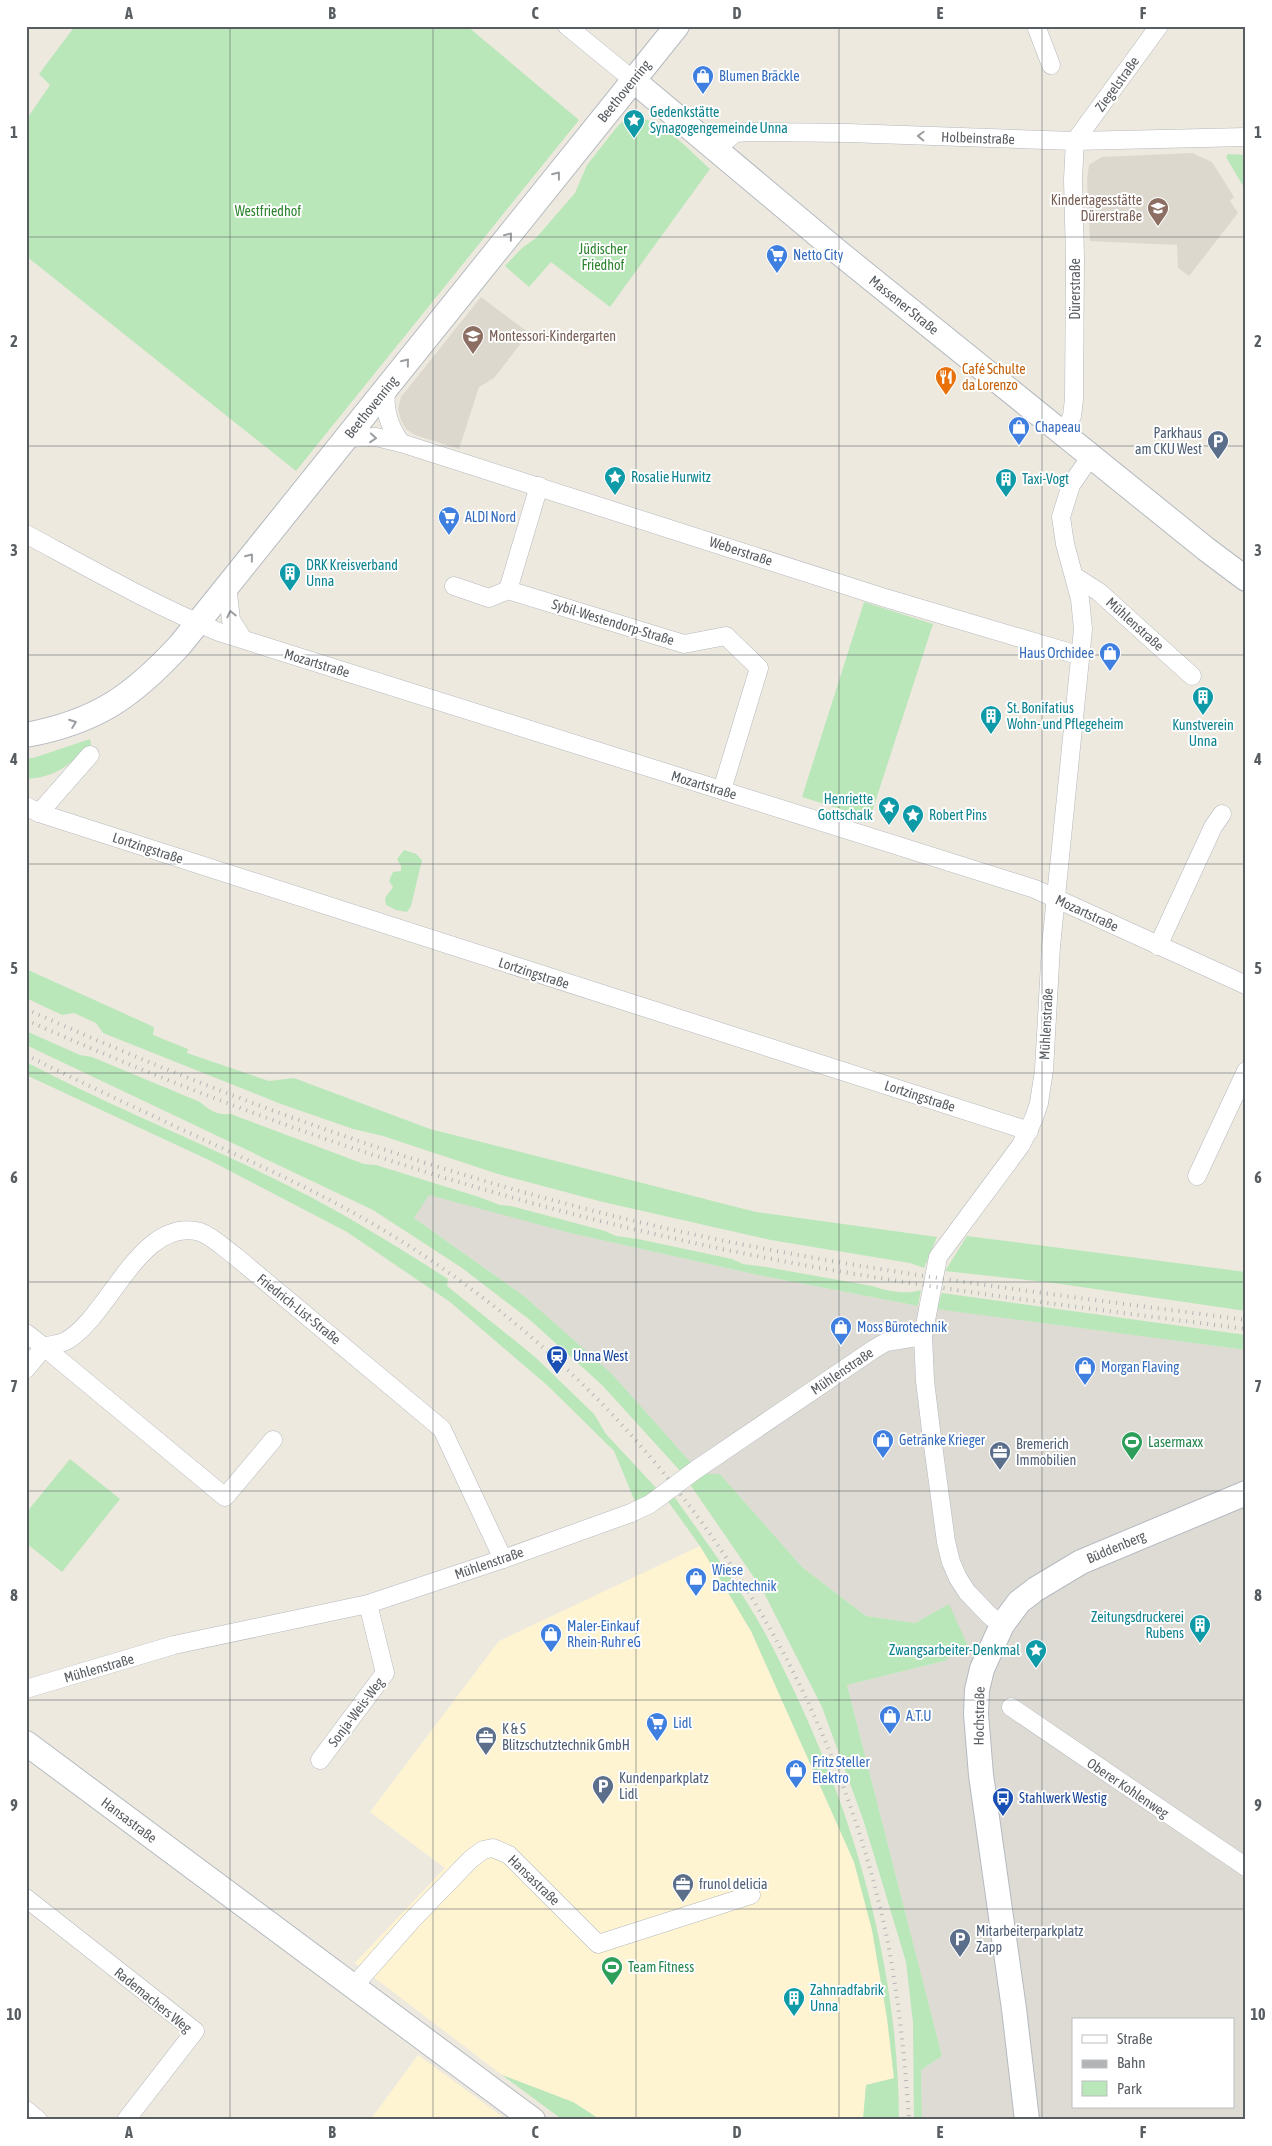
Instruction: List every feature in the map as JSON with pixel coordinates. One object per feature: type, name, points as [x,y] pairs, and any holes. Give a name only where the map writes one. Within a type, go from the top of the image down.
[{"type":"main road","name":"Beethovenring","points":[[26,735],[76,723],[113,704],[134,690],[162,665],[198,623],[676,26]]},
{"type":"main road","name":"Massener Straße","points":[[633,80],[836,251],[1206,549],[1246,579]]},
{"type":"main road","name":"Büddenberg","points":[[1002,1625],[1019,1602],[1036,1588],[1062,1572],[1246,1493]]},
{"type":"main road","name":"Hochstraße","points":[[1002,1625],[982,1669],[977,1690],[976,1714],[981,1775],[1013,2000],[1027,2120]]},
{"type":"main road","name":"Hansastraße","points":[[26,1743],[533,2120]]},
{"type":"street","name":"Massener Straße","points":[[567,26],[633,80]]},
{"type":"street","points":[[1036,26],[1051,65]]},
{"type":"street","name":"Ziegelstraße","points":[[1074,141],[1159,26]]},
{"type":"street","name":"Holbeinstraße","points":[[716,149],[735,134],[750,132],[848,133],[1074,141],[1246,137]]},
{"type":"street","name":"Dürerstraße","points":[[1064,434],[1072,416],[1074,399],[1074,141]]},
{"type":"street","points":[[386,387],[385,409],[388,422],[401,443]]},
{"type":"street","name":"Weberstraße","points":[[346,438],[376,437],[401,443],[882,596],[1081,656]]},
{"type":"street","name":"Mühlenstraße","points":[[26,1689],[174,1645],[368,1604],[503,1559],[631,1513],[650,1504],[874,1349],[886,1342],[923,1336],[938,1257],[1021,1145],[1039,1103],[1043,1079],[1056,899],[1083,629],[1080,599],[1065,544],[1061,517],[1071,485],[1091,456]]},
{"type":"street","points":[[454,586],[489,598],[508,590],[539,486]]},
{"type":"street","name":"Mozartstraße","points":[[26,534],[110,580],[198,623],[243,640],[1035,889],[1246,985]]},
{"type":"street","name":"Mühlenstraße","points":[[1074,576],[1099,592],[1192,676]]},
{"type":"street","points":[[227,585],[231,620],[243,640]]},
{"type":"street","name":"Sybil-Westendorp-Straße","points":[[508,590],[684,644],[726,636],[759,668],[722,790]]},
{"type":"street","name":"Lortzingstraße","points":[[90,755],[33,809],[1028,1131]]},
{"type":"street","points":[[1158,946],[1213,827],[1222,814]]},
{"type":"street","points":[[1197,1176],[1246,1071]]},
{"type":"street","name":"Friedrich-List-Straße","points":[[44,1347],[66,1341],[84,1325],[151,1244],[172,1232],[186,1230],[202,1233],[235,1256],[442,1429],[503,1559]]},
{"type":"street","points":[[26,1333],[225,1497],[273,1440]]},
{"type":"street","points":[[923,1336],[925,1381],[931,1430],[946,1542],[951,1562],[967,1592],[989,1615],[1002,1625]]},
{"type":"street","points":[[26,1369],[44,1347]]},
{"type":"street","name":"Sonja-Weis-Weg","points":[[320,1760],[385,1673],[368,1604]]},
{"type":"street","name":"Oberer Kohlenweg","points":[[1011,1707],[1246,1867]]},
{"type":"street","name":"Hansastraße","points":[[353,1987],[412,1920],[471,1859],[483,1850],[493,1848],[509,1855],[598,1944],[751,1895]]},
{"type":"street","name":"Rademachers Weg","points":[[26,1898],[195,2031],[126,2120]]},
{"type":"street","points":[[26,2110],[38,2120]]},
{"type":"shaded area","name":"Kindertagesstätte Dürerstraße","points":[[1192,153],[1212,162],[1234,197],[1230,201],[1238,213],[1189,276],[1178,268],[1177,245],[1090,241],[1087,180],[1089,165],[1102,157]]},
{"type":"shaded area","name":"Montessori-Kindergarten","points":[[481,297],[529,333],[494,378],[479,387],[459,449],[415,435],[406,429],[398,409],[401,397]]},
{"type":"shaded area","points":[[429,1194],[570,1233],[758,1275],[918,1306],[1246,1350],[1246,2120],[922,2120],[921,2070],[942,2056],[847,1685],[944,1661],[949,1604],[915,1623],[866,1616],[802,1567],[720,1474],[701,1474],[611,1374],[524,1296],[414,1218]]},
{"type":"shaded area","points":[[700,1546],[751,1631],[854,1862],[872,1930],[887,2018],[894,2079],[866,2085],[863,2120],[601,2120],[573,2102],[502,2075],[355,1963],[445,1868],[370,1812],[499,1641]]},
{"type":"shaded area","points":[[418,2055],[507,2120],[370,2120]]},
{"type":"green space","name":"Westfriedhof","points":[[75,26],[467,26],[579,120],[296,471],[26,256],[26,120],[50,85],[39,74]]},
{"type":"green space","name":"Jüdischer Friedhof","points":[[637,117],[647,120],[667,131],[710,169],[610,307],[551,262],[529,287],[505,266],[522,248],[536,238],[575,193],[587,165],[616,128],[623,121]]},
{"type":"green space","points":[[1228,154],[1246,155],[1246,191],[1226,157]]},
{"type":"green space","points":[[864,602],[933,624],[870,818],[802,797]]},
{"type":"green space","points":[[90,739],[91,745],[62,769],[46,776],[26,779],[26,758],[33,758]]},
{"type":"green space","points":[[404,850],[416,854],[422,860],[411,906],[407,912],[396,910],[386,905],[385,898],[393,887],[389,881],[393,872],[401,871],[401,866],[397,859]]},
{"type":"green space","points":[[26,969],[154,1027],[153,1035],[188,1049],[187,1053],[269,1081],[294,1078],[430,1129],[756,1212],[937,1237],[924,1268],[910,1263],[771,1240],[603,1202],[498,1174],[383,1136],[353,1129],[281,1104],[103,1033],[96,1023],[74,1013],[62,1015],[26,998]]},
{"type":"green space","points":[[26,1031],[80,1055],[92,1057],[200,1102],[214,1112],[231,1114],[364,1164],[376,1165],[500,1205],[511,1206],[605,1231],[616,1236],[732,1259],[743,1264],[872,1286],[890,1291],[909,1292],[921,1290],[918,1306],[758,1275],[570,1233],[429,1195],[414,1218],[524,1296],[611,1373],[693,1465],[682,1473],[602,1385],[530,1320],[462,1268],[373,1210],[26,1045]]},
{"type":"green space","points":[[26,1062],[92,1095],[225,1155],[311,1197],[351,1219],[448,1279],[447,1286],[534,1356],[594,1414],[606,1434],[659,1491],[636,1504],[614,1451],[548,1386],[450,1302],[347,1232],[211,1161],[26,1075]]},
{"type":"green space","points":[[967,1236],[1246,1272],[1246,1311],[1054,1283],[945,1271]]},
{"type":"green space","points":[[942,1293],[1246,1335],[1246,1350],[936,1309]]},
{"type":"green space","points":[[70,1459],[120,1499],[62,1572],[26,1543],[26,1513]]},
{"type":"green space","points":[[701,1474],[720,1474],[802,1567],[866,1616],[915,1623],[949,1604],[968,1646],[944,1661],[847,1685],[942,2056],[921,2070],[922,2120],[914,2120],[913,2023],[906,1962],[864,1822],[822,1707],[762,1589],[689,1483]]},
{"type":"green space","points":[[673,1495],[739,1590],[774,1650],[801,1705],[846,1819],[879,1937],[890,1997],[896,2058],[899,2120],[863,2120],[866,2085],[894,2078],[887,2018],[872,1930],[854,1862],[751,1631],[700,1546],[667,1500]]},
{"type":"green space","points":[[502,2075],[573,2102],[601,2120],[563,2120]]},
{"type":"railway","points":[[26,1009],[106,1044],[269,1109],[434,1165],[602,1213],[756,1247],[896,1272],[1246,1320]]},
{"type":"railway","points":[[26,1020],[105,1054],[266,1118],[430,1173],[513,1198],[597,1220],[751,1255],[892,1280],[1246,1329]]},
{"type":"railway","points":[[26,1055],[307,1188],[398,1239],[489,1302],[572,1374],[648,1454],[715,1541],[773,1634],[822,1733],[860,1836],[888,1943],[901,2031],[909,2120]]},
{"type":"place","name":"Blumen Bräckle","points":[[703,95]]},
{"type":"place","name":"Gedenkstätte Synagogengemeinde Unna","points":[[634,139]]},
{"type":"place","name":"Kindertagesstätte Dürerstraße","points":[[1158,227]]},
{"type":"place","name":"Netto City","points":[[777,274]]},
{"type":"place","name":"Montessori-Kindergarten","points":[[473,355]]},
{"type":"place","name":"Café Schulte da Lorenzo","points":[[946,396]]},
{"type":"place","name":"Chapeau","points":[[1019,446]]},
{"type":"place","name":"Parkhaus am CKU West","points":[[1218,460]]},
{"type":"place","name":"Rosalie Hurwitz","points":[[615,496]]},
{"type":"place","name":"Taxi-Vogt","points":[[1006,498]]},
{"type":"place","name":"ALDI Nord","points":[[449,536]]},
{"type":"place","name":"DRK Kreisverband Unna","points":[[290,592]]},
{"type":"place","name":"Haus Orchidee","points":[[1110,672]]},
{"type":"place","name":"Kunstverein Unna","points":[[1203,716]]},
{"type":"place","name":"St. Bonifatius Wohn- und Pflegeheim","points":[[991,735]]},
{"type":"place","name":"Henriette Gottschalk","points":[[889,826]]},
{"type":"place","name":"Robert Pins","points":[[913,834]]},
{"type":"place","name":"Moss Bürotechnik","points":[[841,1346]]},
{"type":"place","name":"Unna West","points":[[557,1375]]},
{"type":"place","name":"Morgan Flaving","points":[[1085,1386]]},
{"type":"place","name":"Getränke Krieger","points":[[883,1459]]},
{"type":"place","name":"Lasermaxx","points":[[1132,1461]]},
{"type":"place","name":"Bremerich Immobilien","points":[[1000,1471]]},
{"type":"place","name":"Wiese Dachtechnik","points":[[696,1597]]},
{"type":"place","name":"Zeitungsdruckerei Rubens","points":[[1200,1644]]},
{"type":"place","name":"Maler-Einkauf Rhein-Ruhr eG","points":[[551,1653]]},
{"type":"place","name":"Zwangsarbeiter-Denkmal","points":[[1036,1669]]},
{"type":"place","name":"A.T.U","points":[[890,1735]]},
{"type":"place","name":"Lidl","points":[[657,1742]]},
{"type":"place","name":"K & S Blitzschutztechnik GmbH","points":[[486,1756]]},
{"type":"place","name":"Fritz Steller Elektro","points":[[796,1789]]},
{"type":"place","name":"Kundenparkplatz Lidl","points":[[603,1805]]},
{"type":"place","name":"Stahlwerk Westig","points":[[1003,1817]]},
{"type":"place","name":"frunol delicia","points":[[683,1903]]},
{"type":"place","name":"Mitarbeiterparkplatz Zapp","points":[[960,1958]]},
{"type":"place","name":"Team Fitness","points":[[612,1986]]},
{"type":"place","name":"Zahnradfabrik Unna","points":[[794,2017]]}]
